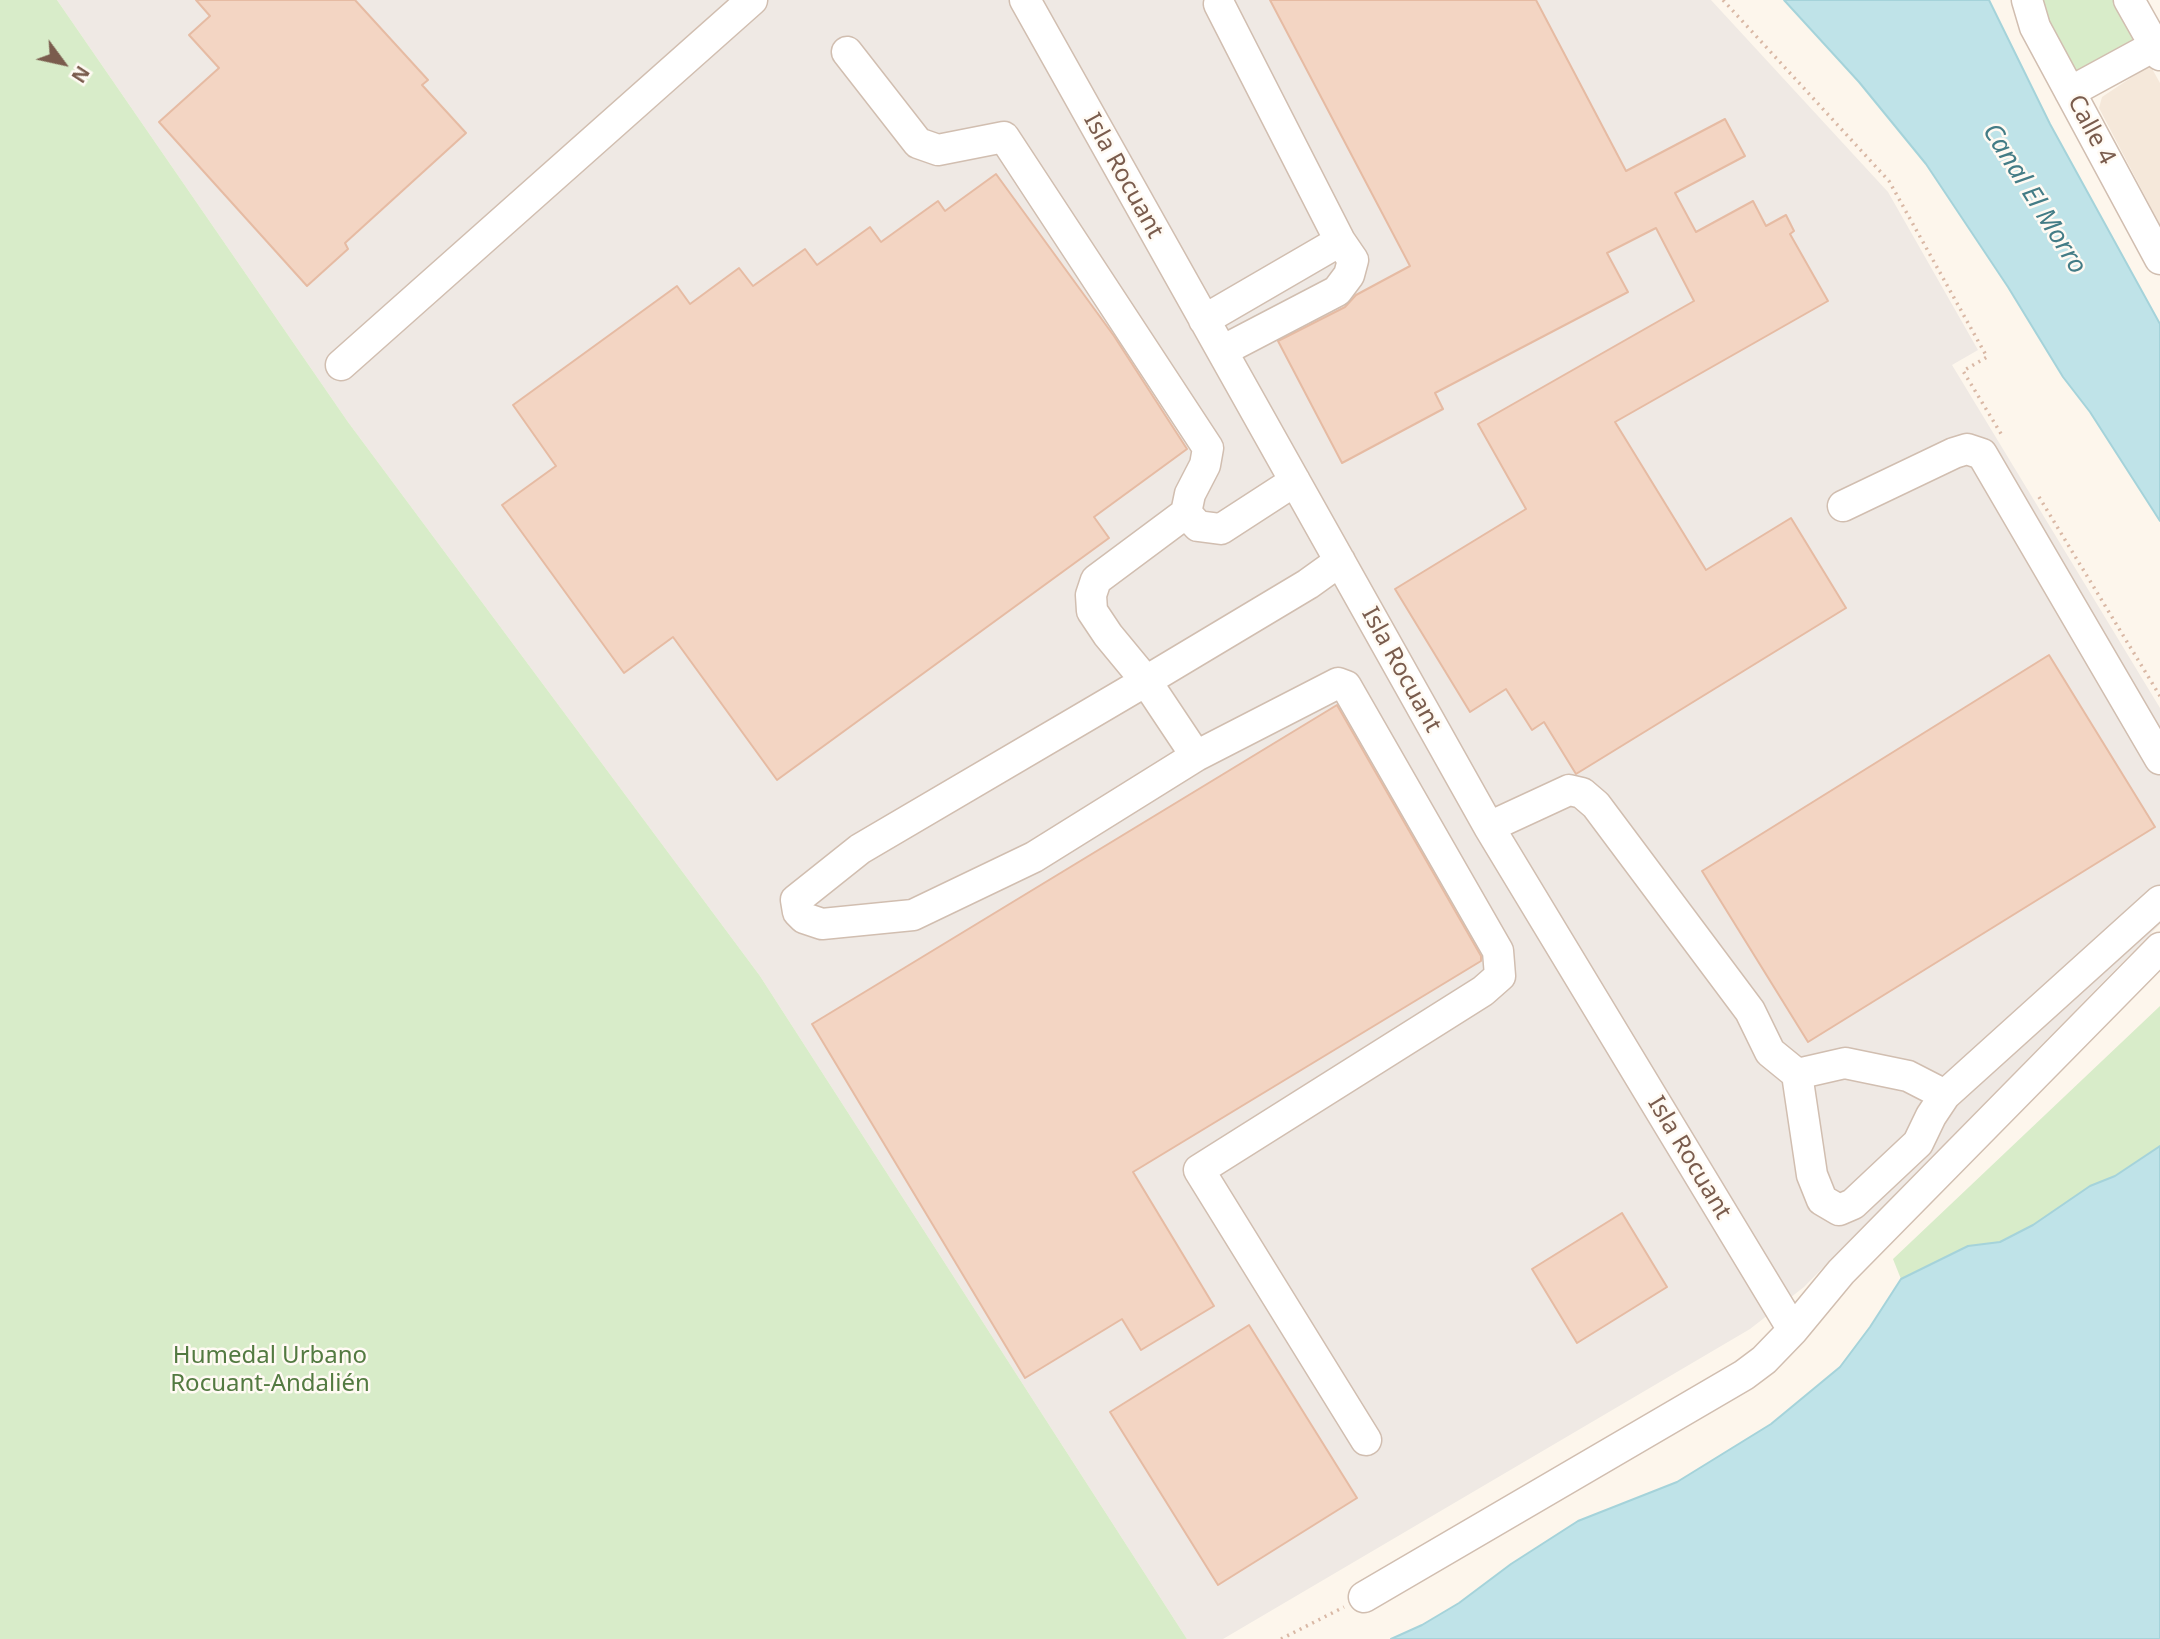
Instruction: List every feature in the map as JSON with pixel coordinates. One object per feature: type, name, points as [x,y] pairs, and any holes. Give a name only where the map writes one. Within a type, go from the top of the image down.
[{"type":"street","points":[[341,365],[752,0]]},
{"type":"street","name":"Isla Rocuant","points":[[1025,0],[1489,827],[1793,1330]]},
{"type":"street","name":"Calle 4","points":[[2027,0],[2035,27],[2160,258]]},
{"type":"street","points":[[2070,92],[2158,48],[2129,0]]},
{"type":"street","points":[[1219,4],[1340,241],[1353,260],[1349,275],[1337,291],[1222,351]]},
{"type":"street","points":[[847,52],[918,143],[938,150],[1004,137],[1208,448],[1205,465],[1191,494],[1186,513],[1096,580],[1091,595],[1092,611],[1146,681],[1196,756]]},
{"type":"street","points":[[1204,320],[1340,241]]},
{"type":"street","points":[[1843,506],[1954,453],[1967,449],[1982,454],[2160,759]]},
{"type":"street","points":[[1186,513],[1198,526],[1221,529],[1295,481]]},
{"type":"street","points":[[1340,561],[1308,584],[860,849],[796,900],[798,912],[804,918],[822,924],[913,915],[1034,857],[1196,756],[1338,683],[1346,686],[1498,951],[1500,976],[1482,991],[1199,1170],[1367,1440]]},
{"type":"street","points":[[1489,827],[1569,789],[1582,793],[1596,805],[1750,1011],[1770,1052],[1797,1074],[1812,1175],[1822,1200],[1839,1210],[1853,1204],[1918,1143],[1945,1095],[2160,901]]},
{"type":"street","points":[[1364,1597],[1744,1375],[1764,1360],[1841,1272],[2160,947]]},
{"type":"street","points":[[1797,1074],[1844,1063],[1908,1076],[1945,1095]]},
{"type":"path","points":[[1723,0],[1889,181],[1987,357],[1963,371],[2005,441]]},
{"type":"path","points":[[2033,487],[2160,696]]},
{"type":"path","points":[[1281,1639],[1364,1597]]},
{"type":"shaded area","points":[[57,0],[1711,0],[1888,192],[1978,350],[1952,365],[2160,708],[2160,924],[1804,1287],[1750,1329],[1223,1639],[1187,1639],[760,976],[348,422]]},
{"type":"shaded area","points":[[2150,65],[2160,83],[2160,225],[2099,108],[2102,97]]},
{"type":"green space","name":"Humedal Urbano Rocuant-Andalién","points":[[0,0],[57,0],[348,422],[760,976],[1187,1639],[0,1639]]},
{"type":"green space","points":[[2030,0],[2125,0],[2149,43],[2072,87]]},
{"type":"green space","points":[[2160,1006],[2160,1312],[1840,1367],[1901,1279],[1893,1259]]},
{"type":"water","name":"Canal El Morro","points":[[1784,0],[1989,0],[2050,124],[2160,324],[2160,521],[2090,412],[2063,377],[2008,287],[1926,164],[1859,82]]},
{"type":"water","points":[[2160,1146],[2160,1639],[1391,1639],[1422,1625],[1459,1603],[1511,1564],[1578,1521],[1677,1482],[1771,1424],[1840,1367],[1901,1279],[1968,1246],[2000,1242],[2033,1225],[2090,1186],[2115,1176]]},
{"type":"building","points":[[196,0],[355,0],[428,80],[422,85],[466,133],[345,243],[348,249],[307,286],[159,122],[219,68],[189,35],[210,16]]},
{"type":"building","points":[[1270,0],[1536,0],[1626,171],[1725,119],[1745,156],[1675,193],[1696,232],[1753,201],[1766,226],[1786,215],[1794,231],[1790,234],[1828,301],[1615,422],[1706,570],[1791,518],[1846,608],[1576,774],[1544,722],[1532,730],[1506,689],[1470,712],[1395,589],[1526,509],[1478,424],[1694,301],[1656,228],[1607,253],[1628,292],[1435,393],[1443,409],[1342,463],[1278,341],[1345,307],[1356,295],[1410,266]]},
{"type":"building","points":[[996,174],[1114,336],[1187,449],[1094,517],[1109,538],[777,780],[673,637],[624,673],[502,505],[556,466],[513,405],[677,286],[690,304],[739,268],[753,286],[805,249],[817,265],[870,227],[881,242],[938,201],[945,211]]},
{"type":"building","points":[[2049,655],[2155,827],[1808,1042],[1702,871]]},
{"type":"building","points":[[1337,705],[1481,956],[1481,961],[1133,1172],[1214,1306],[1141,1350],[1122,1319],[1025,1378],[812,1024]]},
{"type":"building","points":[[1622,1213],[1667,1287],[1577,1343],[1532,1269]]},
{"type":"building","points":[[1249,1325],[1357,1498],[1218,1585],[1110,1412]]}]
